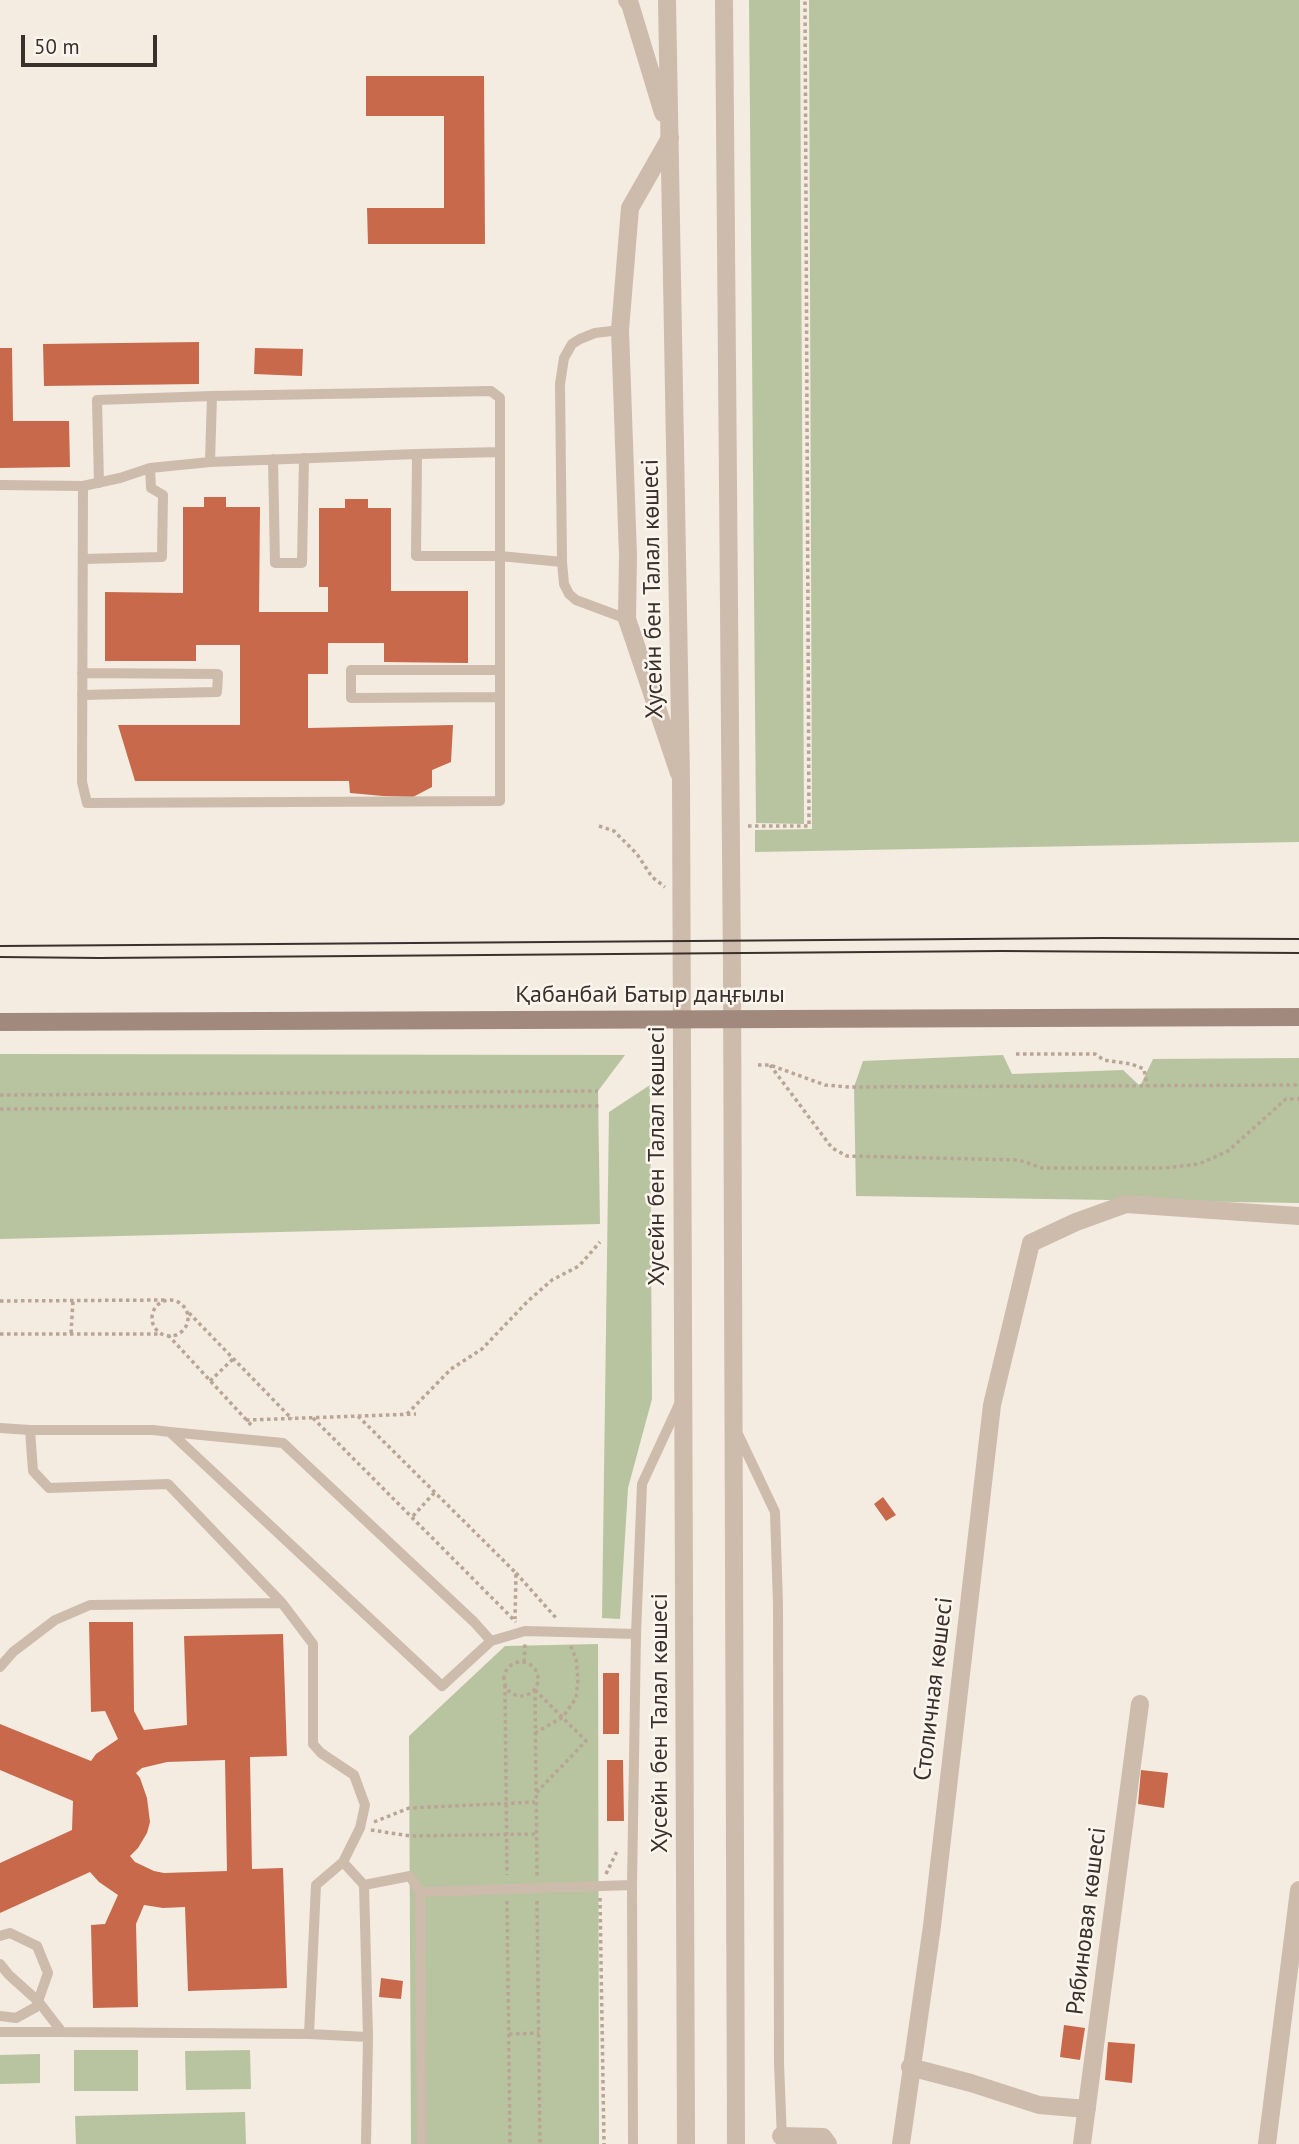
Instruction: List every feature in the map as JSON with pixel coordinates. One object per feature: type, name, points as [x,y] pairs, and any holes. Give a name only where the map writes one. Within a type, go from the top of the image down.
[{"type":"main road","name":"Қабанбай Батыр даңғылы","points":[[0,1022],[1299,1017]]},
{"type":"street","points":[[627,0],[670,138],[630,208],[621,330],[628,556],[627,619],[681,779]]},
{"type":"street","name":"Хусейн бен Талал көшесі","points":[[667,0],[681,779],[686,2144]]},
{"type":"street","points":[[724,0],[731,826],[736,2144]]},
{"type":"street","name":"Столичная көшесі","points":[[901,2144],[932,1926],[992,1405],[1031,1243],[1076,1222],[1126,1204],[1299,1216]]},
{"type":"street","name":"Рябиновая көшесі","points":[[1082,2144],[1140,1704]]},
{"type":"street","points":[[1266,2144],[1299,1890]]},
{"type":"street","points":[[910,2067],[1039,2105],[1087,2109]]},
{"type":"street","points":[[782,2140],[823,2137],[828,2144]]},
{"type":"lane","points":[[621,330],[595,333],[580,339],[572,344],[564,358],[560,384],[562,562],[564,584],[569,594],[576,600],[627,619]]},
{"type":"lane","points":[[83,486],[82,782],[87,803],[500,801],[500,398],[491,391],[97,400],[99,483]]},
{"type":"lane","points":[[210,462],[212,396]]},
{"type":"lane","points":[[0,485],[83,486],[150,468],[210,462],[500,452]]},
{"type":"lane","points":[[417,454],[416,556],[500,556],[562,562]]},
{"type":"lane","points":[[273,459],[275,564],[302,563],[304,458]]},
{"type":"lane","points":[[83,559],[162,557],[163,495],[152,488],[150,468]]},
{"type":"lane","points":[[500,670],[351,670],[351,698],[500,697]]},
{"type":"lane","points":[[82,673],[218,674],[217,692],[82,695]]},
{"type":"lane","points":[[633,2144],[632,1885],[636,1634],[642,1484],[683,1395]]},
{"type":"lane","points":[[733,1424],[775,1512],[778,1604],[779,2063],[782,2140]]},
{"type":"lane","points":[[0,1428],[153,1430],[283,1443],[491,1640]]},
{"type":"lane","points":[[30,1430],[33,1471],[49,1488],[168,1484],[282,1603],[313,1644],[313,1744],[321,1753],[354,1775],[365,1805],[360,1828],[343,1862],[316,1885],[309,2034]]},
{"type":"lane","points":[[170,1432],[442,1686],[491,1640],[525,1631],[636,1634]]},
{"type":"lane","points":[[0,1667],[13,1652],[55,1620],[90,1605],[282,1603]]},
{"type":"lane","points":[[343,1862],[364,1885],[368,2037],[366,2144]]},
{"type":"lane","points":[[364,1885],[410,1876],[420,1892],[422,2144]]},
{"type":"lane","points":[[420,1892],[632,1885]]},
{"type":"lane","points":[[0,1936],[10,1933],[37,1946],[48,1973],[36,2007],[16,2018],[0,2016]]},
{"type":"lane","points":[[0,1964],[38,2001],[62,2032]]},
{"type":"lane","points":[[0,2032],[309,2034],[368,2037]]},
{"type":"path","points":[[731,826],[809,826],[805,0]]},
{"type":"path","points":[[599,826],[614,831],[637,854],[652,877],[681,898]]},
{"type":"path","points":[[1016,1054],[1095,1054],[1104,1060],[1144,1069],[1147,1086]]},
{"type":"path","points":[[758,1065],[770,1065],[825,1085],[849,1087],[1299,1085]]},
{"type":"path","points":[[770,1065],[832,1148],[847,1156],[1019,1160],[1042,1168],[1165,1168],[1199,1164],[1228,1151],[1286,1100],[1299,1099]]},
{"type":"path","points":[[0,1095],[598,1091]]},
{"type":"path","points":[[0,1109],[600,1106]]},
{"type":"path","points":[[407,1414],[451,1369],[482,1349],[528,1301],[552,1280],[579,1266],[600,1242]]},
{"type":"path","points":[[71,1334],[73,1300]]},
{"type":"path","points":[[161,1335],[152,1323],[154,1309],[166,1300]]},
{"type":"path","points":[[0,1301],[180,1302],[292,1419]]},
{"type":"path","points":[[0,1334],[175,1336],[187,1328],[188,1313]]},
{"type":"path","points":[[168,1335],[265,1441]]},
{"type":"path","points":[[210,1381],[233,1359]]},
{"type":"path","points":[[246,1420],[416,1414]]},
{"type":"path","points":[[358,1416],[516,1573],[554,1613],[566,1632],[576,1659],[576,1698],[563,1717],[536,1733]]},
{"type":"path","points":[[313,1418],[525,1631]]},
{"type":"path","points":[[412,1517],[435,1492]]},
{"type":"path","points":[[515,1621],[516,1573]]},
{"type":"path","points":[[510,2144],[505,1673],[513,1664],[524,1662],[535,1668],[539,1679],[535,1690],[540,2144]]},
{"type":"path","points":[[505,1685],[513,1694],[524,1696],[535,1690]]},
{"type":"path","points":[[535,1690],[586,1741],[536,1793]]},
{"type":"path","points":[[360,1828],[410,1808],[536,1802]]},
{"type":"path","points":[[604,2144],[600,1886],[633,1818]]},
{"type":"path","points":[[360,1828],[410,1836],[537,1833]]},
{"type":"path","points":[[509,2034],[539,2033]]},
{"type":"green space","points":[[749,0],[800,0],[804,824],[756,823]]},
{"type":"green space","points":[[809,0],[1299,0],[1299,842],[755,852],[755,830],[812,829]]},
{"type":"green space","points":[[0,1054],[625,1055],[598,1091],[600,1224],[0,1239]]},
{"type":"green space","points":[[1003,1055],[1012,1074],[1123,1070],[1140,1086],[1153,1059],[1299,1058],[1299,1203],[856,1196],[854,1087],[863,1061]]},
{"type":"green space","points":[[650,1085],[652,1399],[628,1488],[620,1619],[602,1618],[609,1112]]},
{"type":"green space","points":[[598,1644],[599,2144],[411,2144],[409,1736],[505,1646]]},
{"type":"green space","points":[[74,2050],[138,2050],[138,2091],[74,2091]]},
{"type":"green space","points":[[250,2050],[251,2089],[186,2090],[185,2051]]},
{"type":"green space","points":[[40,2054],[40,2083],[0,2084],[0,2055]]},
{"type":"green space","points":[[245,2112],[246,2144],[76,2144],[75,2116]]},
{"type":"building","points":[[366,76],[484,76],[485,244],[368,244],[367,208],[444,208],[444,116],[366,116]]},
{"type":"building","points":[[199,342],[199,384],[44,386],[43,344]]},
{"type":"building","points":[[0,348],[12,348],[13,421],[69,421],[70,467],[0,468]]},
{"type":"building","points":[[255,348],[303,349],[302,376],[254,374]]},
{"type":"building","points":[[204,497],[226,497],[226,507],[260,507],[259,612],[328,612],[328,587],[319,587],[319,508],[345,508],[345,499],[368,499],[368,508],[391,508],[391,591],[468,591],[468,663],[384,662],[384,643],[328,643],[328,674],[308,674],[308,728],[453,725],[451,762],[432,770],[432,787],[413,797],[350,793],[349,781],[135,781],[118,725],[240,725],[240,645],[196,645],[196,661],[105,661],[105,592],[183,593],[183,507],[204,507]]},
{"type":"building","points":[[883,1497],[896,1515],[886,1521],[874,1504]]},
{"type":"building","points":[[89,1622],[133,1622],[134,1711],[144,1730],[187,1725],[184,1636],[283,1634],[287,1756],[250,1757],[252,1869],[283,1868],[287,1988],[188,1991],[185,1907],[144,1905],[136,1924],[138,2007],[93,2008],[91,1925],[105,1924],[118,1895],[90,1872],[0,1913],[0,1863],[72,1830],[73,1801],[0,1770],[0,1724],[91,1761],[96,1754],[118,1739],[105,1711],[91,1712]],"holes":[[[225,1760],[227,1871],[164,1873],[135,1862],[130,1856],[147,1833],[150,1822],[147,1798],[136,1773],[142,1768],[167,1762]]]},
{"type":"building","points":[[603,1673],[619,1673],[619,1734],[603,1734]]},
{"type":"building","points":[[607,1760],[623,1760],[624,1821],[607,1821]]},
{"type":"building","points":[[1141,1770],[1168,1773],[1164,1808],[1138,1804]]},
{"type":"building","points":[[381,1978],[403,1981],[401,1999],[379,1997]]},
{"type":"building","points":[[1064,2025],[1085,2028],[1080,2060],[1060,2057]]},
{"type":"building","points":[[1108,2042],[1135,2044],[1132,2083],[1105,2080]]},
{"type":"tram line","points":[[0,946],[1299,939]]},
{"type":"tram line","points":[[0,957],[1002,951],[1299,953]]}]
